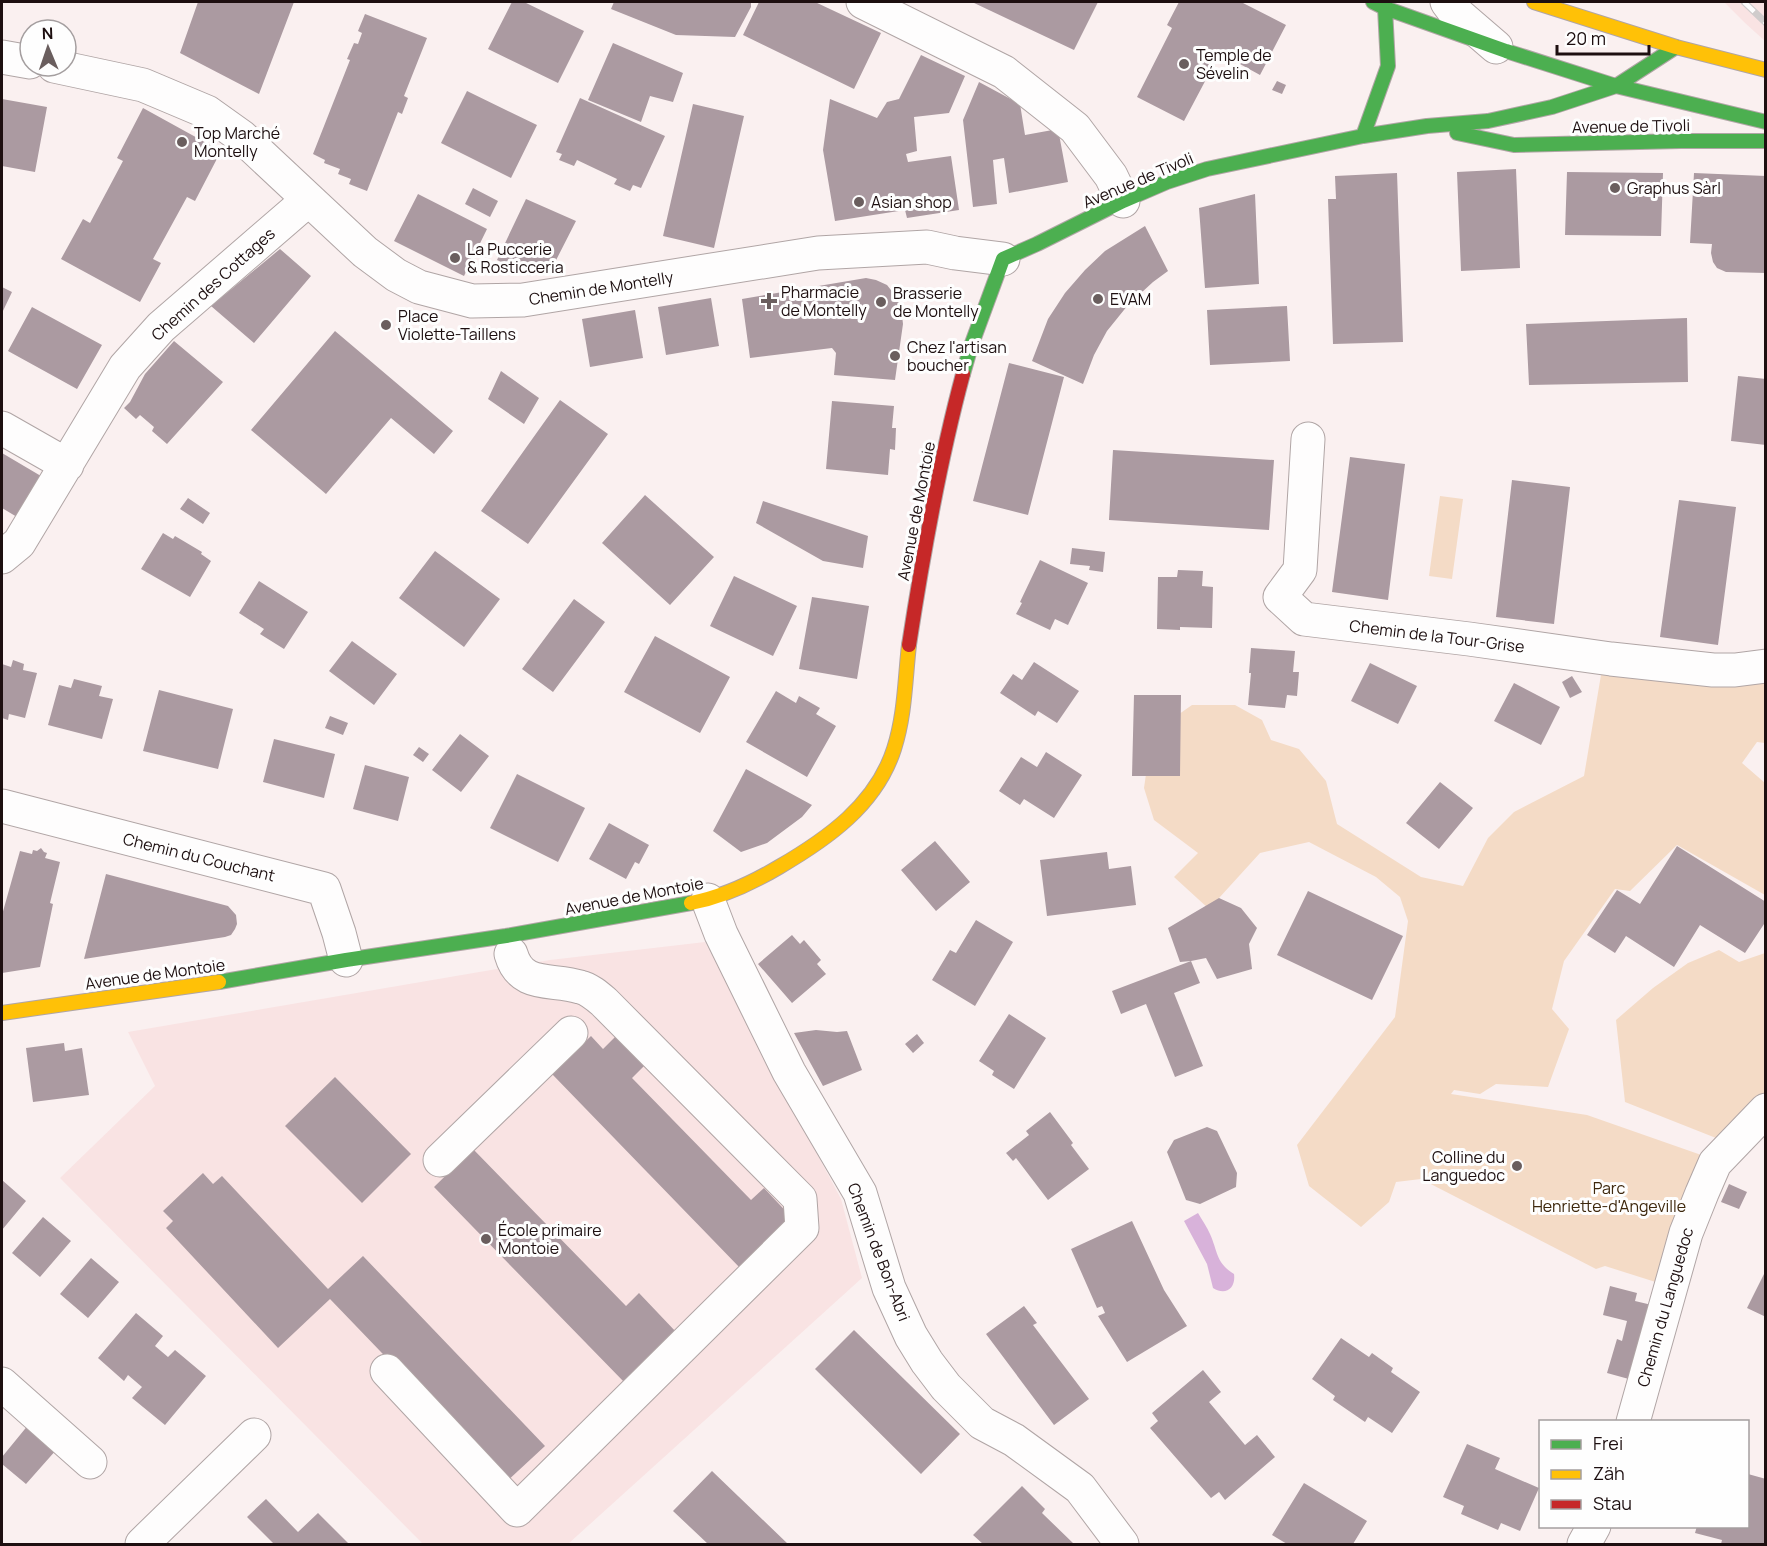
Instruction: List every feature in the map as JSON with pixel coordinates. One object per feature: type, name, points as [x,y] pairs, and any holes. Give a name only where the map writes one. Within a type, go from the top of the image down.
[{"type":"street","points":[[863,2],[1004,72],[1075,128],[1111,176],[1122,201]]},
{"type":"street","points":[[1447,2],[1453,10],[1498,48]]},
{"type":"street","points":[[1533,2],[1676,47],[1766,70]]},
{"type":"street","points":[[1363,136],[1388,66],[1383,4],[1498,48],[1616,86]]},
{"type":"street","name":"Avenue de Tivoli","points":[[1003,259],[1122,201],[1167,182],[1207,169],[1363,136],[1427,126],[1488,122],[1552,107],[1616,86],[1676,47]]},
{"type":"street","points":[[2,57],[18,60]]},
{"type":"street","name":"Chemin de Montelly","points":[[78,71],[143,85],[207,112],[242,137],[365,252],[396,275],[419,287],[472,302],[523,300],[818,253],[927,247],[1003,259]]},
{"type":"street","name":"Avenue de Tivoli","points":[[1616,86],[1766,122]]},
{"type":"street","name":"Avenue de Tivoli","points":[[1427,126],[1514,145],[1766,141]]},
{"type":"street","name":"Chemin des Cottages","points":[[2,557],[19,543],[125,367],[161,327],[308,200]]},
{"type":"street","name":"Avenue de Montoie","points":[[2,1013],[193,986],[506,936],[708,900],[758,879],[830,835],[866,800],[884,772],[894,750],[900,729],[909,647],[926,536],[955,404],[971,346],[1003,259]]},
{"type":"street","points":[[2,428],[66,465]]},
{"type":"street","name":"Chemin de la Tour-Grise","points":[[1308,439],[1300,570],[1280,597],[1304,619],[1713,670],[1766,666]]},
{"type":"street","name":"Chemin du Couchant","points":[[2,806],[324,889],[346,960]]},
{"type":"street","name":"Chemin de Bon-Abri","points":[[708,900],[721,934],[789,1072],[860,1194],[889,1288],[911,1336],[927,1362],[946,1387],[982,1423],[1014,1440],[1080,1488],[1122,1545]]},
{"type":"street","points":[[387,1371],[517,1510],[802,1228],[800,1199],[604,1002],[581,987],[524,976],[514,965],[511,954]]},
{"type":"street","points":[[440,1160],[571,1034]]},
{"type":"street","name":"Chemin du Languedoc","points":[[1635,1420],[1686,1233],[1702,1193],[1715,1163],[1766,1110]]},
{"type":"street","points":[[2,1384],[90,1462]]},
{"type":"street","points":[[142,1545],[254,1434]]},
{"type":"street","points":[[1584,1545],[1593,1528]]},
{"type":"shaded area","points":[[1724,2],[1765,2],[1765,41],[1745,23]]},
{"type":"shaded area","name":"École primaire Montoie","points":[[705,942],[841,1199],[862,1278],[568,1544],[423,1544],[60,1178],[155,1086],[128,1032],[550,960]]},
{"type":"shaded area","points":[[1198,1213],[1209,1231],[1218,1257],[1234,1274],[1232,1287],[1226,1291],[1213,1288],[1207,1264],[1184,1221]]},
{"type":"green space","points":[[1440,496],[1463,499],[1452,579],[1429,576]]},
{"type":"green space","name":"Parc Henriette-d'Angeville","points":[[1651,674],[1765,678],[1765,743],[1757,742],[1742,763],[1765,783],[1765,895],[1677,845],[1630,891],[1615,889],[1564,961],[1552,1009],[1569,1029],[1548,1087],[1496,1084],[1480,1094],[1454,1090],[1451,1094],[1587,1115],[1707,1157],[1665,1285],[1605,1266],[1596,1269],[1421,1179],[1396,1182],[1389,1202],[1361,1227],[1309,1186],[1297,1145],[1395,1017],[1408,921],[1400,897],[1376,877],[1309,842],[1260,853],[1209,909],[1174,877],[1198,853],[1154,820],[1144,788],[1152,733],[1192,705],[1235,705],[1262,720],[1271,740],[1299,749],[1326,781],[1337,824],[1421,877],[1463,886],[1488,838],[1514,812],[1584,776],[1601,675],[1645,680]]},
{"type":"green space","points":[[1719,950],[1739,962],[1765,953],[1765,1095],[1716,1138],[1625,1102],[1616,1020],[1653,988],[1688,963]]},
{"type":"building","points":[[198,2],[294,2],[259,94],[180,53]]},
{"type":"building","points":[[512,2],[524,2],[584,31],[558,83],[488,49]]},
{"type":"building","points":[[614,2],[751,2],[751,7],[735,37],[676,35],[611,9]]},
{"type":"building","points":[[759,2],[815,2],[881,33],[854,89],[743,35]]},
{"type":"building","points":[[972,2],[1098,2],[1074,50]]},
{"type":"building","name":"Temple de Sévelin","points":[[1179,2],[1241,2],[1286,25],[1260,75],[1220,53],[1184,121],[1137,97],[1172,28],[1167,25]]},
{"type":"building","points":[[365,14],[427,38],[404,96],[408,98],[402,114],[398,112],[367,191],[349,184],[351,179],[338,174],[340,169],[324,163],[325,160],[313,154],[350,60],[347,59],[354,43],[358,44],[362,33],[358,31]]},
{"type":"building","points":[[613,43],[683,73],[673,102],[650,96],[641,122],[588,100]]},
{"type":"building","points":[[921,55],[965,76],[949,113],[914,117],[917,151],[906,154],[908,162],[951,156],[959,210],[907,218],[905,210],[835,221],[823,150],[830,99],[877,118],[887,102],[899,99]]},
{"type":"building","points":[[1277,81],[1286,85],[1282,94],[1272,90]]},
{"type":"building","points":[[979,82],[1020,104],[1025,135],[1058,129],[1068,182],[1009,193],[1004,158],[993,160],[997,204],[973,207],[963,120]]},
{"type":"building","points":[[467,91],[537,125],[511,178],[441,143]]},
{"type":"building","points":[[580,98],[665,136],[641,188],[633,185],[630,191],[614,184],[617,179],[577,160],[574,166],[559,160],[562,154],[556,152]]},
{"type":"building","points":[[2,99],[47,107],[35,172],[2,166]]},
{"type":"building","points":[[693,104],[744,116],[714,248],[663,236]]},
{"type":"building","points":[[143,108],[221,151],[195,201],[187,197],[153,259],[161,263],[140,302],[61,259],[83,219],[90,223],[123,161],[117,158]]},
{"type":"building","points":[[1516,169],[1520,268],[1461,271],[1457,172]]},
{"type":"building","points":[[1567,172],[1663,173],[1661,236],[1565,235]]},
{"type":"building","points":[[1397,173],[1403,342],[1333,344],[1328,199],[1336,199],[1335,176]]},
{"type":"building","points":[[1694,173],[1766,176],[1766,273],[1726,272],[1717,268],[1713,262],[1712,244],[1690,243]]},
{"type":"building","points":[[473,188],[498,201],[490,217],[465,204]]},
{"type":"building","points":[[418,194],[487,229],[464,276],[394,241]]},
{"type":"building","points":[[1255,194],[1259,284],[1205,288],[1199,208]]},
{"type":"building","points":[[526,199],[576,221],[549,274],[535,267],[531,276],[497,260]]},
{"type":"building","name":"EVAM","points":[[1145,226],[1168,271],[1128,305],[1107,331],[1094,355],[1083,384],[1032,361],[1048,319],[1065,293],[1105,251]]},
{"type":"building","points":[[280,249],[311,276],[254,343],[211,306]]},
{"type":"building","points":[[866,278],[887,285],[901,307],[903,324],[895,380],[834,375],[836,353],[832,348],[750,358],[742,299]]},
{"type":"building","points":[[2,287],[12,292],[2,313]]},
{"type":"building","points":[[711,298],[719,346],[666,355],[658,307]]},
{"type":"building","points":[[1287,306],[1290,361],[1210,365],[1207,310]]},
{"type":"building","points":[[32,307],[102,345],[77,389],[8,351]]},
{"type":"building","points":[[635,310],[643,358],[590,367],[582,319]]},
{"type":"building","points":[[1687,318],[1688,382],[1529,385],[1526,324]]},
{"type":"building","points":[[335,331],[453,431],[434,454],[391,418],[326,494],[251,430]]},
{"type":"building","points":[[174,341],[223,382],[167,444],[152,431],[154,427],[140,415],[136,419],[124,408],[130,402],[145,374]]},
{"type":"building","points":[[1009,363],[1064,377],[1028,515],[973,501]]},
{"type":"building","points":[[501,371],[539,398],[524,424],[488,399]]},
{"type":"building","points":[[1738,376],[1766,379],[1766,445],[1731,441]]},
{"type":"building","points":[[560,400],[608,434],[528,544],[481,511]]},
{"type":"building","points":[[832,401],[894,406],[892,428],[896,428],[895,450],[890,449],[888,475],[826,469]]},
{"type":"building","points":[[1113,450],[1274,460],[1269,530],[1109,520]]},
{"type":"building","points":[[2,453],[46,479],[22,520],[2,508]]},
{"type":"building","points":[[1350,457],[1405,464],[1388,600],[1332,592]]},
{"type":"building","points":[[1512,480],[1570,487],[1554,624],[1496,617]]},
{"type":"building","points":[[645,495],[714,557],[670,605],[602,543]]},
{"type":"building","points":[[188,498],[210,513],[203,524],[180,509]]},
{"type":"building","points":[[1679,500],[1736,507],[1718,645],[1660,637]]},
{"type":"building","points":[[763,501],[868,536],[863,568],[823,561],[756,523]]},
{"type":"building","points":[[163,533],[173,539],[175,536],[202,552],[201,554],[211,561],[190,597],[141,569]]},
{"type":"building","points":[[1072,548],[1105,552],[1103,572],[1089,570],[1090,566],[1070,564]]},
{"type":"building","points":[[435,551],[500,599],[464,647],[399,598]]},
{"type":"building","points":[[1040,560],[1088,583],[1068,625],[1055,619],[1050,630],[1016,614]]},
{"type":"building","points":[[1178,570],[1203,571],[1202,586],[1213,587],[1212,628],[1157,629],[1158,577],[1177,577]]},
{"type":"building","points":[[734,576],[797,606],[773,656],[710,626]]},
{"type":"building","points":[[259,581],[308,612],[284,649],[260,634],[264,629],[239,613]]},
{"type":"building","points":[[812,597],[869,606],[857,679],[799,669]]},
{"type":"building","points":[[574,599],[605,622],[553,692],[522,669]]},
{"type":"building","points":[[655,636],[730,677],[700,733],[624,692]]},
{"type":"building","points":[[352,641],[397,674],[374,705],[329,671]]},
{"type":"building","points":[[1251,648],[1295,651],[1293,672],[1299,672],[1297,696],[1287,695],[1285,708],[1248,705]]},
{"type":"building","points":[[13,660],[24,664],[23,670],[37,673],[25,718],[9,714],[8,720],[2,718],[2,664],[11,667]]},
{"type":"building","points":[[1034,662],[1079,691],[1057,723],[1038,711],[1035,716],[1000,693],[1013,674],[1022,680]]},
{"type":"building","points":[[1370,663],[1417,686],[1398,724],[1351,701]]},
{"type":"building","points":[[1572,676],[1582,692],[1570,698],[1562,682]]},
{"type":"building","points":[[74,679],[102,686],[99,696],[113,699],[102,739],[48,725],[59,685],[71,688]]},
{"type":"building","points":[[1514,683],[1560,707],[1541,745],[1494,721]]},
{"type":"building","points":[[159,690],[233,709],[218,769],[143,751]]},
{"type":"building","points":[[776,691],[796,703],[799,696],[820,708],[816,714],[836,726],[807,777],[746,742]]},
{"type":"building","points":[[1134,695],[1181,695],[1180,776],[1132,776]]},
{"type":"building","points":[[330,716],[348,723],[343,735],[325,728]]},
{"type":"building","points":[[460,734],[489,756],[461,792],[432,770]]},
{"type":"building","points":[[274,739],[335,754],[324,798],[263,782]]},
{"type":"building","points":[[419,747],[429,754],[423,762],[413,755]]},
{"type":"building","points":[[1046,752],[1082,775],[1054,818],[1024,799],[1020,805],[999,791],[1021,757],[1037,767]]},
{"type":"building","points":[[365,765],[409,777],[398,821],[353,809]]},
{"type":"building","points":[[746,769],[812,805],[802,817],[767,843],[741,852],[713,831]]},
{"type":"building","points":[[517,774],[585,808],[558,862],[490,828]]},
{"type":"building","points":[[1440,782],[1473,808],[1439,849],[1406,823]]},
{"type":"building","points":[[609,823],[649,845],[639,864],[635,862],[626,879],[589,859]]},
{"type":"building","points":[[935,841],[970,882],[936,911],[901,870]]},
{"type":"building","points":[[1677,846],[1766,902],[1766,921],[1745,953],[1700,925],[1674,967],[1626,936],[1615,953],[1587,935],[1617,890],[1640,904]]},
{"type":"building","points":[[41,848],[47,853],[45,858],[60,862],[50,903],[53,904],[40,967],[2,973],[2,915],[20,851],[32,854],[33,850],[37,851]]},
{"type":"building","points":[[1107,852],[1109,869],[1131,866],[1136,905],[1047,916],[1040,860]]},
{"type":"building","points":[[106,874],[228,906],[236,915],[235,929],[231,935],[225,937],[84,959]]},
{"type":"building","points":[[1308,891],[1403,936],[1372,1000],[1277,955]]},
{"type":"building","points":[[1219,898],[1241,908],[1257,928],[1249,944],[1252,969],[1217,979],[1206,958],[1180,962],[1168,928]]},
{"type":"building","points":[[976,920],[1013,942],[975,1006],[932,980],[950,950],[956,953]]},
{"type":"building","points":[[792,935],[800,944],[804,940],[821,960],[817,964],[826,974],[792,1003],[758,964]]},
{"type":"building","points":[[1191,961],[1200,983],[1174,993],[1203,1066],[1175,1077],[1146,1004],[1121,1014],[1112,991]]},
{"type":"building","points":[[1009,1014],[1046,1038],[1014,1089],[992,1075],[994,1071],[979,1061]]},
{"type":"building","points":[[816,1030],[847,1031],[862,1070],[823,1086],[794,1033]]},
{"type":"building","points":[[917,1034],[924,1043],[913,1053],[905,1044]]},
{"type":"building","points":[[591,1036],[603,1049],[615,1037],[644,1066],[632,1078],[751,1200],[764,1188],[794,1220],[742,1270],[552,1074]]},
{"type":"building","points":[[64,1043],[65,1051],[82,1048],[89,1095],[33,1102],[26,1048]]},
{"type":"building","points":[[335,1077],[411,1154],[362,1203],[285,1126]]},
{"type":"building","points":[[1050,1112],[1089,1169],[1048,1200],[1016,1158],[1013,1161],[1006,1153],[1029,1135],[1026,1131]]},
{"type":"building","points":[[1207,1127],[1217,1131],[1237,1173],[1236,1187],[1200,1204],[1186,1200],[1167,1152],[1174,1140]]},
{"type":"building","points":[[473,1149],[626,1306],[639,1293],[677,1333],[625,1383],[434,1187]]},
{"type":"building","points":[[203,1173],[213,1184],[222,1176],[328,1289],[363,1256],[545,1446],[506,1482],[330,1299],[278,1348],[166,1228],[173,1221],[163,1211]]},
{"type":"building","points":[[2,1180],[26,1201],[2,1230]]},
{"type":"building","points":[[1729,1184],[1747,1192],[1739,1209],[1721,1202]]},
{"type":"building","points":[[43,1217],[71,1241],[40,1277],[12,1253]]},
{"type":"building","points":[[1132,1221],[1164,1290],[1187,1326],[1127,1362],[1098,1316],[1105,1313],[1102,1306],[1097,1308],[1071,1249]]},
{"type":"building","points":[[91,1258],[119,1282],[88,1318],[60,1294]]},
{"type":"building","points":[[1766,1270],[1766,1317],[1747,1308]]},
{"type":"building","points":[[1610,1286],[1637,1293],[1635,1301],[1656,1306],[1636,1381],[1607,1373],[1617,1339],[1622,1341],[1627,1321],[1603,1315]]},
{"type":"building","points":[[1024,1306],[1037,1323],[1033,1325],[1089,1399],[1054,1425],[986,1334]]},
{"type":"building","points":[[136,1313],[163,1336],[155,1346],[168,1357],[175,1350],[206,1376],[165,1425],[132,1398],[142,1387],[128,1375],[124,1381],[98,1358]]},
{"type":"building","points":[[854,1330],[960,1434],[921,1474],[815,1369]]},
{"type":"building","points":[[1341,1338],[1369,1357],[1372,1353],[1393,1368],[1391,1372],[1420,1392],[1392,1433],[1368,1417],[1365,1422],[1333,1400],[1335,1396],[1312,1379]]},
{"type":"building","points":[[1203,1370],[1221,1392],[1209,1402],[1245,1445],[1257,1435],[1275,1457],[1225,1500],[1219,1492],[1211,1498],[1150,1428],[1158,1421],[1152,1413]]},
{"type":"building","points":[[29,1424],[57,1449],[26,1484],[2,1464],[2,1457]]},
{"type":"building","points":[[1467,1444],[1500,1458],[1495,1469],[1539,1488],[1520,1531],[1501,1523],[1498,1530],[1461,1514],[1464,1506],[1443,1497]]},
{"type":"building","points":[[712,1471],[788,1544],[708,1544],[673,1511]]},
{"type":"building","points":[[1749,1474],[1766,1479],[1766,1544],[1721,1544],[1722,1540],[1695,1533],[1696,1528],[1749,1528]]},
{"type":"building","points":[[1304,1483],[1367,1521],[1353,1544],[1287,1544],[1272,1535]]},
{"type":"building","points":[[1022,1486],[1045,1509],[1042,1513],[1074,1544],[983,1544],[973,1535]]},
{"type":"building","points":[[266,1499],[298,1532],[318,1513],[349,1544],[274,1544],[247,1517]]},
{"type":"railway","points":[[1744,2],[1766,23]]},
{"type":"traffic: fast","points":[[1373,2],[1506,51],[1616,86],[1766,122]]},
{"type":"traffic: fast","points":[[1363,136],[1388,66],[1385,8]]},
{"type":"traffic: fast","points":[[963,374],[1003,259],[1123,201],[1167,182],[1207,169],[1363,136],[1427,126],[1488,121],[1552,107],[1616,86],[1676,47]]},
{"type":"traffic: fast","points":[[1457,133],[1514,145],[1766,141]]},
{"type":"traffic: fast","points":[[219,982],[506,936],[691,903]]},
{"type":"traffic: slow","points":[[1534,2],[1676,47],[1766,70]]},
{"type":"traffic: slow","points":[[691,903],[737,889],[779,867],[815,845],[862,804],[886,769],[898,736],[903,710],[909,645]]},
{"type":"traffic: slow","points":[[2,1013],[219,982]]},
{"type":"traffic: jam","points":[[909,645],[932,509],[963,374]]},
{"type":"place","name":"Temple de Sévelin","points":[[1184,64]]},
{"type":"place","name":"Top Marché Montelly","points":[[182,142]]},
{"type":"place","name":"Graphus Sàrl","points":[[1615,188]]},
{"type":"place","name":"Asian shop","points":[[859,202]]},
{"type":"place","name":"La Puccerie & Rosticceria","points":[[455,258]]},
{"type":"place","name":"EVAM","points":[[1098,299]]},
{"type":"place","name":"Pharmacie de Montelly","points":[[769,301]]},
{"type":"place","name":"Brasserie de Montelly","points":[[881,302]]},
{"type":"place","name":"Place Violette-Taillens","points":[[386,325]]},
{"type":"place","name":"Chez l'artisan boucher","points":[[895,356]]},
{"type":"place","name":"Colline du Languedoc","points":[[1517,1166]]},
{"type":"place","name":"École primaire Montoie","points":[[486,1239]]}]
